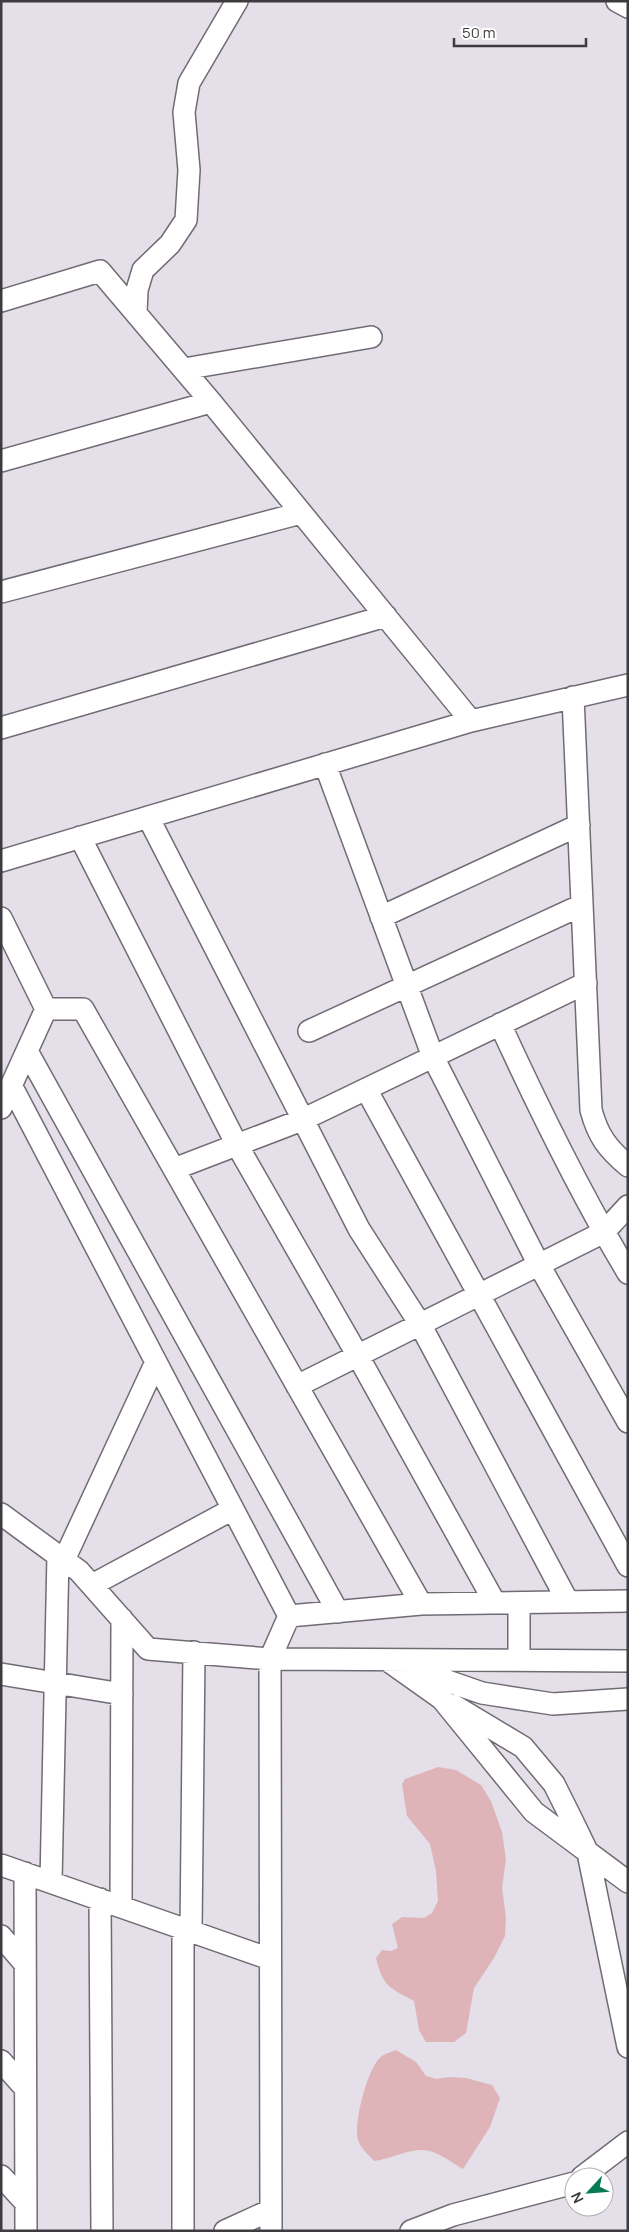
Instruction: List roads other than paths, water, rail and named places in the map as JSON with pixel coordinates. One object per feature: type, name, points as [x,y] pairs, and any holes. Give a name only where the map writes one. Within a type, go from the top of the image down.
[{"type":"street","points":[[136,313],[138,290],[143,270],[170,244],[186,220],[189,170],[184,112],[189,83],[237,1]]},
{"type":"street","points":[[617,1],[628,7]]},
{"type":"street","points":[[1,301],[100,271],[184,369],[471,721]]},
{"type":"street","points":[[184,369],[371,337]]},
{"type":"street","points":[[1,461],[211,402]]},
{"type":"street","points":[[1,592],[301,513]]},
{"type":"street","points":[[1,728],[386,616]]},
{"type":"street","points":[[1,861],[471,721],[628,685]]},
{"type":"street","points":[[573,697],[591,1110],[597,1130],[609,1149],[628,1166]]},
{"type":"street","points":[[325,764],[433,1057],[539,1264],[628,1422]]},
{"type":"street","points":[[148,818],[359,1229],[420,1324],[568,1602]]},
{"type":"street","points":[[381,917],[579,825]]},
{"type":"street","points":[[80,838],[237,1145],[496,1603]]},
{"type":"street","points":[[309,1031],[582,905]]},
{"type":"street","points":[[1,918],[46,1009]]},
{"type":"street","points":[[174,1169],[302,1120],[586,983]]},
{"type":"street","points":[[1,1108],[46,1009]]},
{"type":"street","points":[[46,1009],[83,1009],[421,1604]]},
{"type":"street","points":[[500,1024],[540,1113],[628,1273]]},
{"type":"street","points":[[27,1051],[338,1612]]},
{"type":"street","points":[[11,1085],[289,1616]]},
{"type":"street","points":[[366,1090],[628,1566]]},
{"type":"street","points":[[297,1386],[604,1232],[628,1206]]},
{"type":"street","points":[[51,1882],[55,1683],[61,1557],[156,1362]]},
{"type":"street","points":[[92,1585],[233,1509]]},
{"type":"street","points":[[1,1514],[79,1571],[148,1649],[270,1659],[628,1661]]},
{"type":"street","points":[[289,1616],[421,1604],[628,1601]]},
{"type":"street","points":[[519,1602],[519,1660]]},
{"type":"street","points":[[271,2231],[270,1659],[289,1616]]},
{"type":"street","points":[[121,1906],[122,1619]]},
{"type":"street","points":[[183,2231],[187,1929],[194,1652]]},
{"type":"street","points":[[387,1660],[442,1699],[523,1747],[554,1784],[588,1853],[628,2047]]},
{"type":"street","points":[[387,1660],[482,1693],[553,1704],[628,1699]]},
{"type":"street","points":[[1,1674],[122,1694]]},
{"type":"street","points":[[442,1699],[534,1812],[628,1882]]},
{"type":"street","points":[[1,1865],[270,1959]]},
{"type":"street","points":[[24,1873],[26,2231]]},
{"type":"street","points":[[100,1899],[102,2231]]},
{"type":"street","points":[[1,1936],[25,1964]]},
{"type":"street","points":[[1,2061],[25,2088]]},
{"type":"street","points":[[595,2167],[628,2142]]},
{"type":"street","points":[[1,2176],[26,2203]]},
{"type":"street","points":[[411,2231],[453,2215],[564,2186]]},
{"type":"street","points":[[227,2230],[271,2210]]},
{"type":"street","points":[[227,2230],[252,2231]]}]
